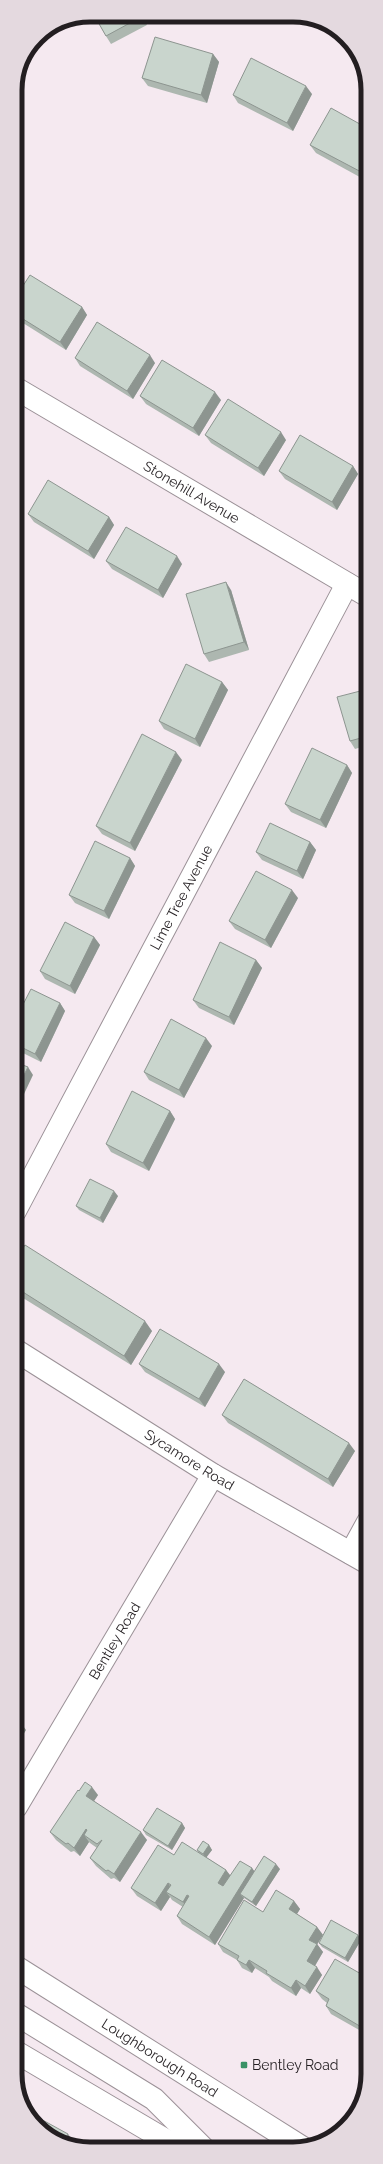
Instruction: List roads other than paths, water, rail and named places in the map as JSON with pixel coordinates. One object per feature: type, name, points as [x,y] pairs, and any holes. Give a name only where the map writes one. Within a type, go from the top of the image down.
[{"type":"main road","name":"Stonehill Avenue","points":[[22,392],[361,592]]},
{"type":"main road","name":"Lime Tree Avenue","points":[[22,1198],[347,584]]},
{"type":"main road","name":"Sycamore Road","points":[[22,1354],[213,1475],[359,1558]]},
{"type":"main road","name":"Bentley Road","points":[[22,1797],[213,1475]]},
{"type":"main road","name":"Loughborough Road","points":[[22,1971],[293,2142]]},
{"type":"main road","points":[[22,2018],[154,2099],[197,2142]]},
{"type":"main road","points":[[22,2056],[169,2142]]},
{"type":"place","name":"Bentley Road","points":[[244,2065]]}]
